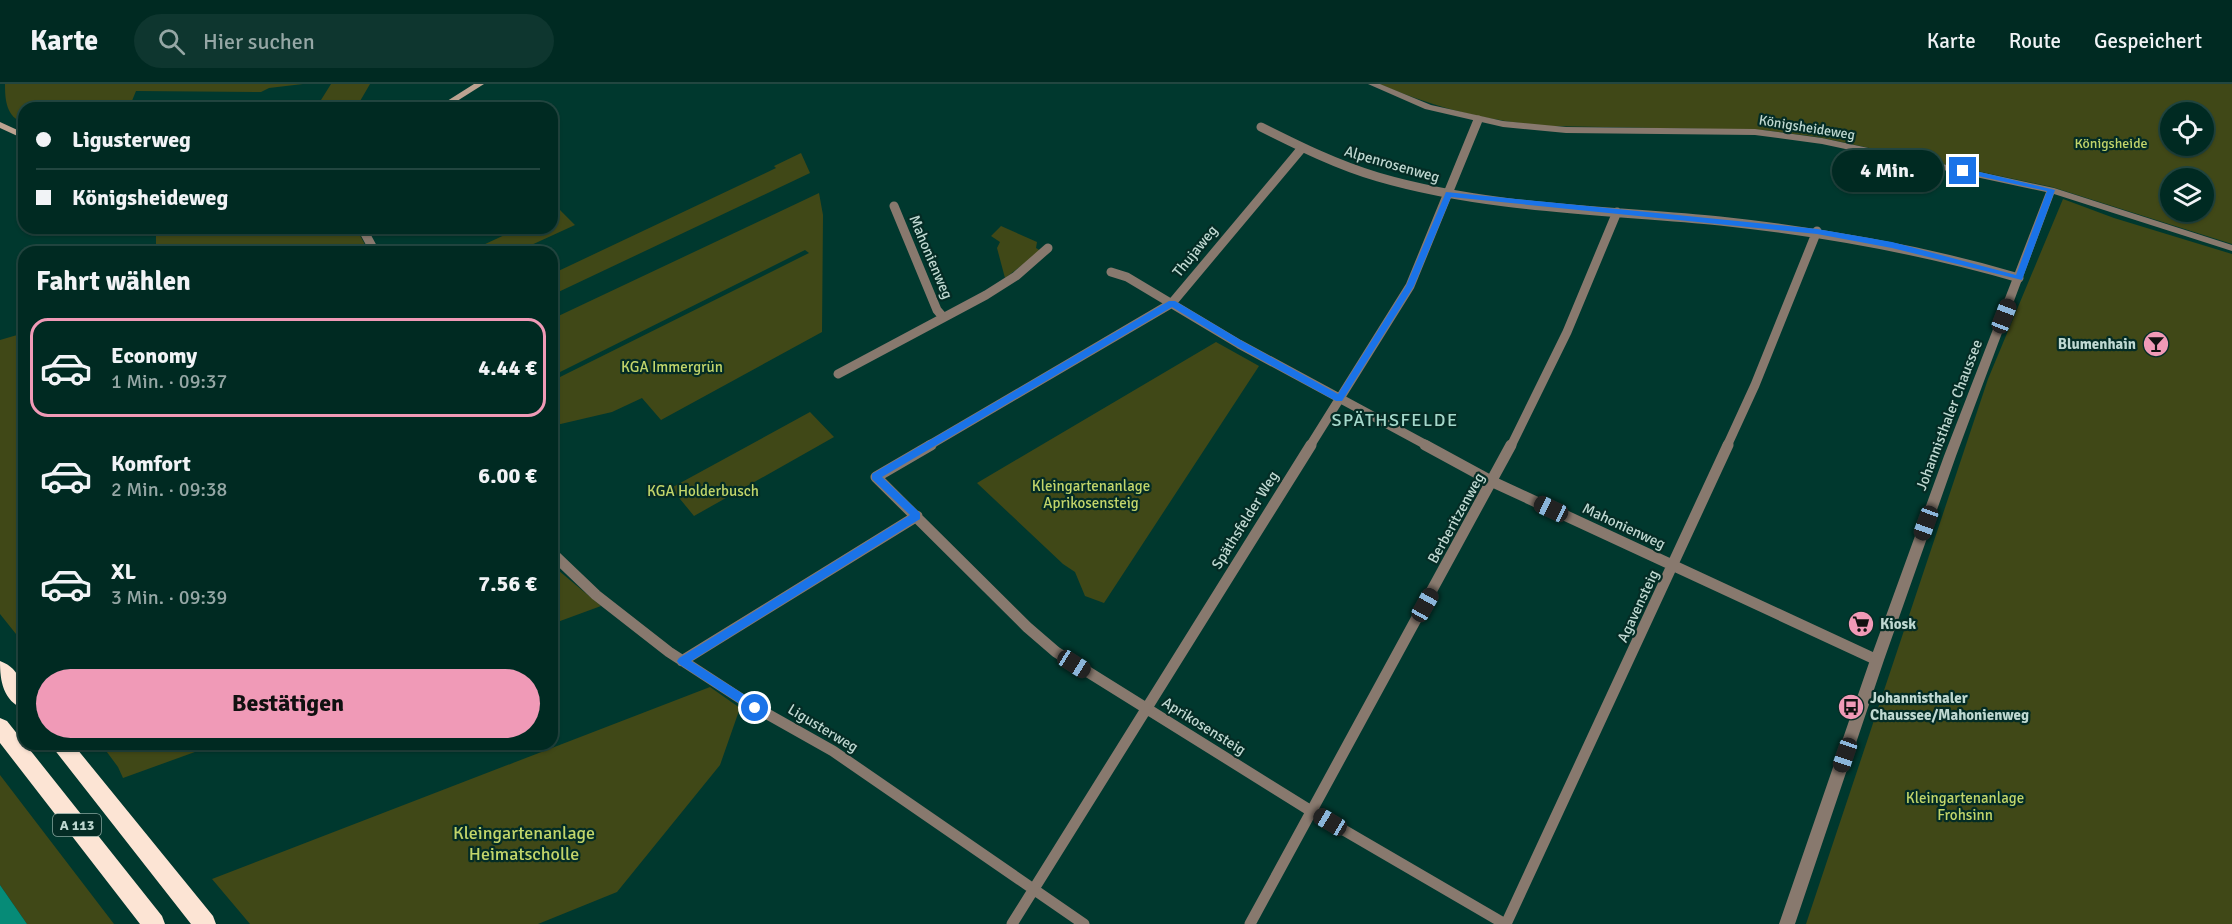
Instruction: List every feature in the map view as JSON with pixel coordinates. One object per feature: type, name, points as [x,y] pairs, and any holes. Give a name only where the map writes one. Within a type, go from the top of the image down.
[{"type":"highway","points":[[0,670],[18,692]]},
{"type":"highway","name":"A 113","points":[[0,727],[154,924]]},
{"type":"highway","name":"A 113","points":[[65,750],[205,924]]},
{"type":"main road","points":[[450,102],[480,84]]},
{"type":"main road","points":[[1,127],[18,134]]},
{"type":"street","name":"Königsheideweg","points":[[1372,84],[1428,107],[1478,120],[1556,129],[1777,134],[1839,144],[2051,190],[2232,248]]},
{"type":"street","name":"Späthsfelder Weg","points":[[1012,924],[1410,286],[1478,120]]},
{"type":"street","name":"Alpenrosenweg","points":[[1261,127],[1302,148],[1379,177],[1448,194],[1817,231],[1892,245],[2019,278]]},
{"type":"street","name":"Thujaweg","points":[[876,477],[1172,303],[1302,148]]},
{"type":"street","name":"Johannisthaler Chaussee","points":[[1787,924],[1877,660],[1950,456],[2051,190]]},
{"type":"street","name":"Mahonienweg","points":[[894,206],[937,310],[944,317]]},
{"type":"street","name":"Berberitzenweg","points":[[1250,924],[1493,482],[1567,332],[1617,212]]},
{"type":"street","name":"Agavensteig","points":[[1505,924],[1674,566],[1755,385],[1817,231]]},
{"type":"street","name":"Mahonienweg","points":[[838,374],[986,295],[1016,276],[1048,248]]},
{"type":"street","name":"Mahonienweg","points":[[1111,272],[1127,276],[1239,344],[1493,482],[1877,660]]},
{"type":"street","name":"Aprikosensteig","points":[[876,477],[1027,627],[1056,652],[1311,811],[1505,924]]},
{"type":"street","points":[[682,661],[917,516]]},
{"type":"street","name":"Ligusterweg","points":[[558,559],[629,622],[682,661],[742,700],[833,751],[1084,924]]},
{"type":"green space","points":[[5,84],[303,84],[269,88],[261,92],[136,91],[131,102],[18,102],[18,120],[13,117],[6,102]]},
{"type":"green space","points":[[331,84],[370,84],[360,102],[320,102]]},
{"type":"green space","name":"Königsheide","points":[[1379,84],[2232,84],[2232,244],[2163,222],[2214,222],[2214,168],[2160,168],[2160,221],[2052,187],[1818,137],[1763,130],[1549,126],[1504,121],[1441,107]]},
{"type":"green space","points":[[801,153],[810,173],[558,292],[558,271],[776,168],[774,166]]},
{"type":"green space","name":"KGA Immergrün","points":[[819,193],[823,215],[822,332],[661,420],[642,398],[612,412],[558,425],[558,378],[809,253],[805,250],[558,373],[558,316]]},
{"type":"green space","name":"Kleingartenanlage Frohsinn","points":[[2063,199],[2114,218],[2232,254],[2232,924],[1806,924],[1988,379]]},
{"type":"green space","points":[[560,210],[575,225],[558,233],[558,211]]},
{"type":"green space","points":[[1001,226],[1037,242],[1036,248],[1041,251],[1005,278],[997,248],[1000,242],[991,236]]},
{"type":"green space","points":[[156,234],[359,234],[366,246],[156,246]]},
{"type":"green space","points":[[507,234],[555,234],[529,246],[481,246]]},
{"type":"green space","points":[[18,335],[18,636],[0,614],[0,340]]},
{"type":"green space","name":"Kleingartenanlage Aprikosensteig","points":[[1216,342],[1259,366],[1104,603],[1085,596],[1075,572],[1063,564],[977,483]]},
{"type":"green space","name":"KGA Holderbusch","points":[[810,412],[834,437],[694,516],[671,488]]},
{"type":"green space","points":[[558,570],[601,606],[558,622]]},
{"type":"green space","name":"Kleingartenanlage Heimatscholle","points":[[710,687],[740,708],[720,765],[617,892],[538,924],[250,924],[212,879],[547,750],[558,750],[558,746]]},
{"type":"green space","points":[[105,750],[200,750],[123,778]]},
{"type":"green space","points":[[0,775],[114,924],[27,924],[0,885]]},
{"type":"shaded area","points":[[0,885],[27,924],[0,924]]},
{"type":"building","name":"Blumenhain","points":[[2150,335],[2163,339],[2161,354],[2147,349]]},
{"type":"place","name":"Blumenhain","points":[[2156,344]]},
{"type":"place","name":"Kiosk","points":[[1861,624]]},
{"type":"place","name":"Johannisthaler Chaussee/Mahonienweg","points":[[1851,707]]},
{"type":"district","name":"SPÄTHSFELDE","points":[[1395,420]]},
{"type":"route","points":[[755,708],[682,661],[917,516],[876,477],[1172,303],[1239,344],[1339,399],[1410,286],[1448,194],[1817,231],[1892,245],[2019,278],[2051,190],[1963,171]]}]
